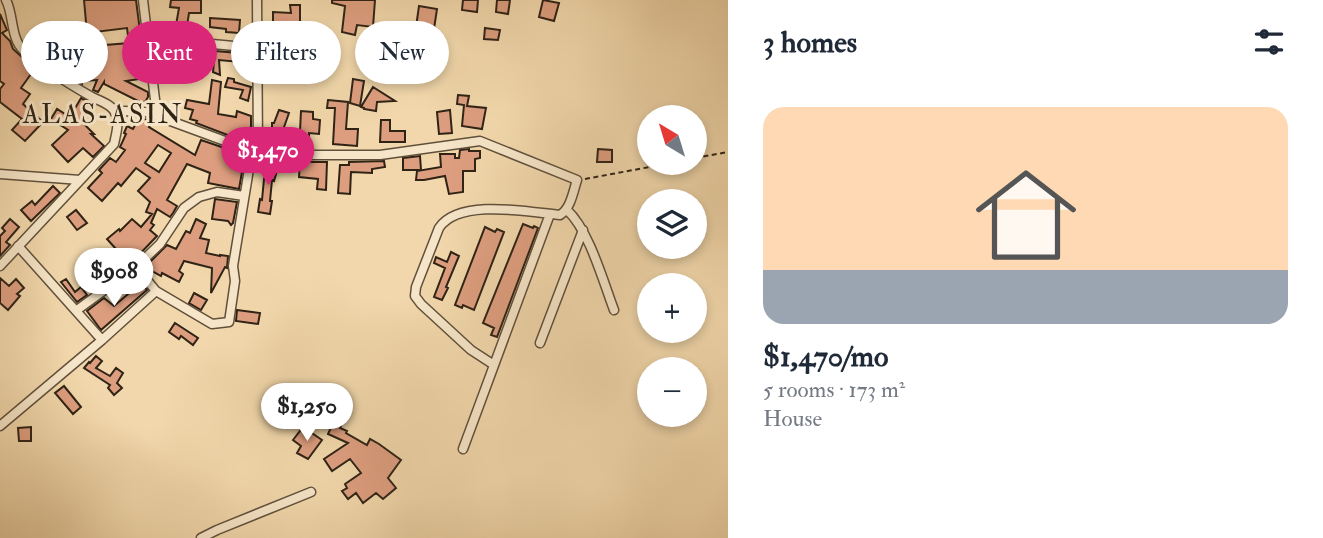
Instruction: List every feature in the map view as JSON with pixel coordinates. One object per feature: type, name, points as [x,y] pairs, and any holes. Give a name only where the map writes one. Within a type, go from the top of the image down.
[{"type":"street","points":[[142,0],[145,21]]},
{"type":"street","points":[[257,0],[257,21]]},
{"type":"street","points":[[0,266],[114,144],[118,124],[110,106],[55,74],[22,49],[13,30],[8,1]]},
{"type":"street","points":[[152,84],[156,116]]},
{"type":"street","points":[[136,267],[156,290],[212,324],[229,322],[236,281],[233,266],[244,196],[255,151],[256,84]]},
{"type":"street","points":[[115,113],[146,112],[255,151],[297,155],[380,155],[480,141],[577,180],[566,210],[560,215],[491,208],[453,215],[444,220],[439,228],[415,296],[471,350],[494,365]]},
{"type":"street","points":[[0,174],[80,180]]},
{"type":"street","points":[[77,310],[136,267],[160,244],[184,208],[200,197],[217,192],[244,196]]},
{"type":"street","points":[[566,210],[575,217],[583,230],[614,310]]},
{"type":"street","points":[[463,449],[550,214]]},
{"type":"street","points":[[540,343],[583,230]]},
{"type":"street","points":[[18,246],[102,340]]},
{"type":"street","points":[[0,426],[102,340],[156,290]]},
{"type":"street","points":[[201,538],[311,492]]},
{"type":"path","points":[[707,156],[728,152]]},
{"type":"path","points":[[577,180],[637,169]]},
{"type":"building","points":[[84,0],[136,0],[139,21],[122,21],[122,29],[108,30],[108,21],[86,21]]},
{"type":"building","points":[[171,0],[201,0],[201,13],[189,13],[188,21],[177,21],[179,8],[170,7]]},
{"type":"building","points":[[332,0],[375,0],[373,21],[355,21],[355,35],[342,32],[345,6],[332,3]]},
{"type":"building","points":[[463,0],[478,0],[477,12],[462,10]]},
{"type":"building","points":[[497,0],[510,0],[508,14],[496,12]]},
{"type":"building","points":[[543,0],[559,3],[554,21],[539,17]]},
{"type":"building","points":[[290,5],[300,5],[300,21],[273,21],[273,12],[291,13]]},
{"type":"building","points":[[419,6],[437,9],[435,21],[417,21]]},
{"type":"building","points":[[0,14],[7,30],[2,33],[21,56],[21,84],[24,84],[21,88],[30,94],[23,104],[43,122],[25,141],[12,130],[22,119],[0,102],[0,89],[4,84],[0,81]]},
{"type":"building","points":[[210,18],[240,20],[231,21],[231,32],[217,28],[217,21],[210,21]]},
{"type":"building","points":[[485,28],[500,30],[498,40],[484,39]]},
{"type":"building","points":[[122,44],[122,84],[132,84],[148,92],[145,102],[104,84],[108,84],[108,45]]},
{"type":"building","points":[[217,51],[231,52],[231,61],[219,60],[220,75],[217,74]]},
{"type":"building","points":[[228,78],[231,78],[231,84],[251,87],[248,101],[240,98],[243,90],[225,87]]},
{"type":"building","points":[[353,79],[355,84],[364,84],[360,106],[350,103]]},
{"type":"building","points":[[221,82],[218,114],[236,117],[237,111],[251,116],[246,142],[196,123],[197,121],[190,119],[193,110],[185,108],[187,100],[209,104],[212,84]]},
{"type":"building","points":[[95,84],[103,84],[98,92],[93,90]]},
{"type":"building","points":[[373,87],[395,101],[377,102],[376,111],[364,109],[361,107]]},
{"type":"building","points":[[458,95],[469,96],[467,106],[486,108],[482,129],[462,126],[464,105],[457,104]]},
{"type":"building","points":[[81,98],[92,104],[82,122],[104,146],[93,157],[83,148],[68,162],[52,145],[68,130],[51,119],[57,109],[70,117]]},
{"type":"building","points":[[328,100],[348,102],[346,129],[358,129],[357,146],[333,144],[335,108],[327,108]]},
{"type":"building","points":[[279,110],[289,113],[283,130],[300,131],[301,111],[313,112],[313,119],[320,120],[319,134],[309,133],[309,140],[300,140],[300,144],[287,143],[287,148],[268,145],[272,123]]},
{"type":"building","points":[[450,110],[452,133],[439,134],[437,112]]},
{"type":"building","points":[[139,118],[143,118],[151,123],[149,127],[195,155],[201,140],[245,155],[239,189],[208,183],[210,173],[187,164],[167,200],[177,206],[173,213],[170,217],[157,209],[151,223],[154,225],[150,230],[157,236],[133,261],[122,255],[130,263],[125,267],[112,253],[116,249],[107,239],[132,219],[141,227],[152,214],[146,212],[150,202],[138,191],[150,178],[136,168],[121,186],[118,183],[102,201],[88,188],[102,173],[99,170],[110,158],[116,162],[125,150],[120,147],[127,126],[133,129]],"holes":[[[158,145],[171,153],[159,172],[145,163]]]},
{"type":"building","points":[[381,120],[390,120],[390,131],[405,131],[405,142],[380,142]]},
{"type":"building","points":[[598,149],[612,150],[612,162],[597,162]]},
{"type":"building","points":[[460,150],[480,151],[480,158],[475,159],[475,171],[463,171],[463,192],[449,194],[445,176],[416,180],[417,171],[441,167],[440,154],[455,154],[455,158],[459,158]]},
{"type":"building","points":[[420,156],[421,170],[403,170],[403,158]]},
{"type":"building","points":[[271,159],[280,160],[274,181],[272,180],[270,214],[258,212]]},
{"type":"building","points":[[384,161],[385,167],[372,169],[372,173],[351,172],[350,194],[338,193],[340,165],[349,165],[349,162]]},
{"type":"building","points":[[300,162],[327,162],[326,190],[317,189],[318,179],[299,177]]},
{"type":"building","points":[[53,186],[60,193],[31,221],[21,210],[32,201],[35,205]]},
{"type":"building","points":[[215,199],[237,202],[231,225],[228,221],[212,219]]},
{"type":"building","points":[[76,210],[87,223],[77,230],[67,217]]},
{"type":"building","points":[[10,219],[19,227],[6,242],[10,245],[0,256],[0,236],[5,231],[2,228]]},
{"type":"building","points":[[196,219],[206,224],[200,238],[209,240],[206,253],[228,256],[227,268],[225,267],[211,293],[212,268],[184,261],[179,271],[183,274],[179,282],[145,267],[167,245],[176,249],[186,231],[190,233]]},
{"type":"building","points":[[523,224],[538,228],[497,337],[491,335],[494,328],[483,323]]},
{"type":"building","points":[[485,227],[495,232],[497,229],[504,232],[474,310],[463,305],[462,308],[455,305]]},
{"type":"building","points":[[451,252],[459,256],[442,300],[434,297],[445,268],[434,263],[436,257],[447,262]]},
{"type":"building","points":[[0,278],[9,286],[16,279],[24,288],[17,294],[20,296],[8,310],[0,303]]},
{"type":"building","points":[[66,279],[75,292],[81,287],[87,295],[77,302],[61,282]]},
{"type":"building","points":[[141,283],[147,290],[101,330],[87,311],[104,298],[114,306]]},
{"type":"building","points":[[194,293],[207,300],[201,310],[189,303]]},
{"type":"building","points":[[237,310],[260,313],[258,324],[236,321]]},
{"type":"building","points":[[175,323],[198,338],[193,345],[181,336],[179,339],[169,332]]},
{"type":"building","points":[[96,356],[102,361],[96,368],[110,376],[116,368],[123,373],[117,383],[122,388],[114,395],[108,388],[110,385],[84,368]]},
{"type":"building","points":[[64,386],[81,407],[73,414],[55,393]]},
{"type":"building","points":[[305,392],[325,402],[322,408],[344,419],[340,428],[347,431],[346,433],[367,445],[370,439],[401,460],[388,478],[396,488],[383,499],[376,493],[363,503],[356,493],[348,499],[342,491],[347,488],[345,484],[361,473],[350,459],[332,471],[324,459],[348,443],[328,434],[333,423],[299,405]]},
{"type":"building","points":[[31,427],[31,441],[19,441],[18,428]]},
{"type":"building","points":[[303,427],[322,440],[308,459],[297,453],[301,446],[293,440]]},
{"type":"district","name":"ALAS-ASIN","points":[[103,115]]}]
